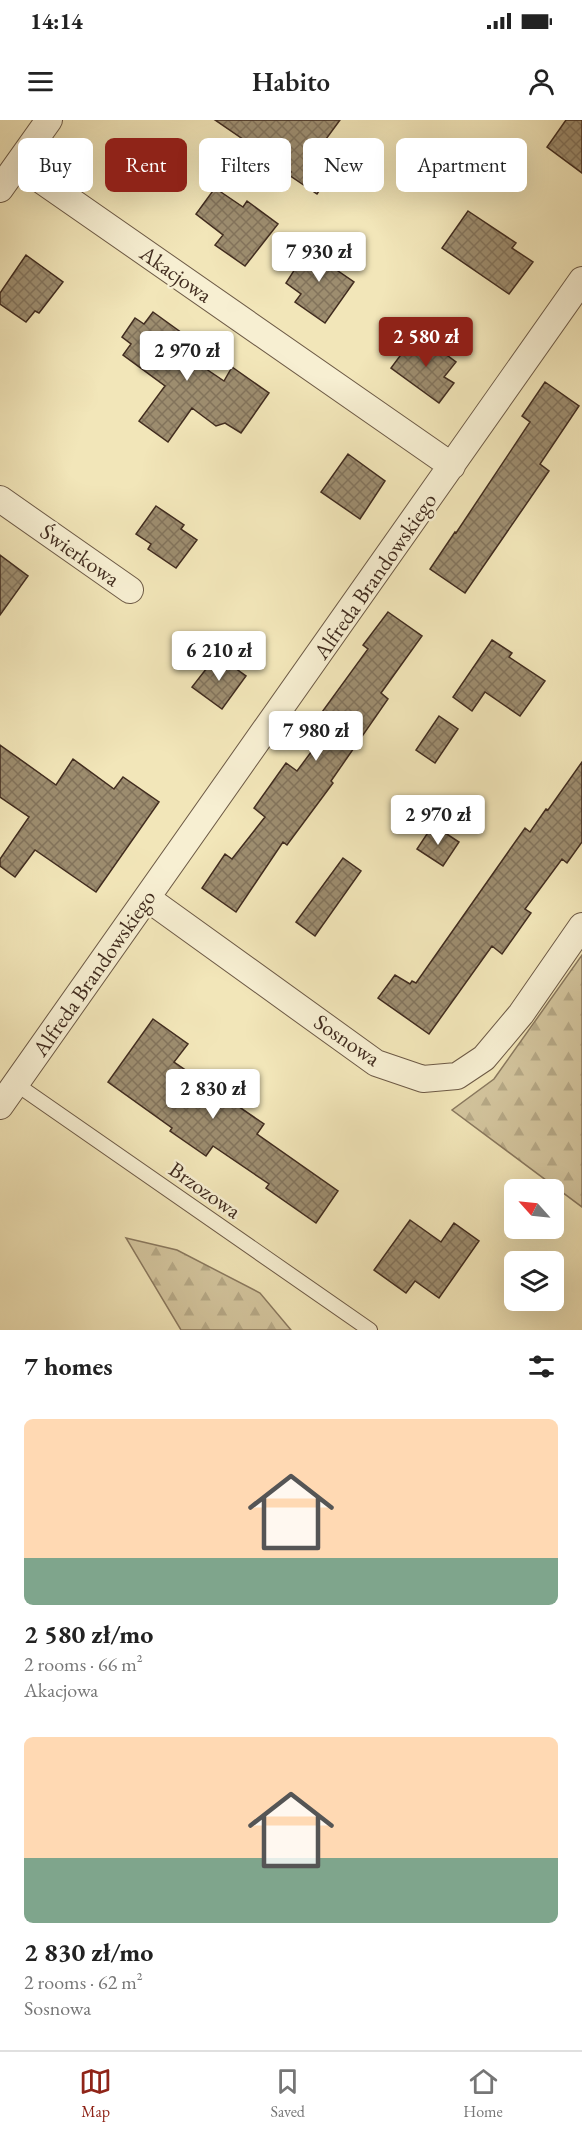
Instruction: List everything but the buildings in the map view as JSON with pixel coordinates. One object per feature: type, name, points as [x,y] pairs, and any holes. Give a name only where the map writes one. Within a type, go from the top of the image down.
[{"type":"street","points":[[36,138],[49,120]]},
{"type":"street","points":[[0,189],[18,164]]},
{"type":"street","name":"Akacjowa","points":[[58,192],[452,466]]},
{"type":"street","name":"Alfreda Brandowskiego","points":[[0,1106],[582,280]]},
{"type":"street","name":"Świerkowa","points":[[0,499],[130,590]]},
{"type":"street","name":"Sosnowa","points":[[147,898],[376,1063],[423,1079],[458,1076],[484,1058],[521,1014],[582,926]]},
{"type":"lane","name":"Brzozowa","points":[[16,1084],[370,1330]]},
{"type":"green space","points":[[582,955],[582,1207],[564,1194],[564,1179],[544,1179],[452,1110],[494,1079]]},
{"type":"green space","points":[[126,1238],[177,1250],[260,1293],[291,1330],[181,1330]]}]
